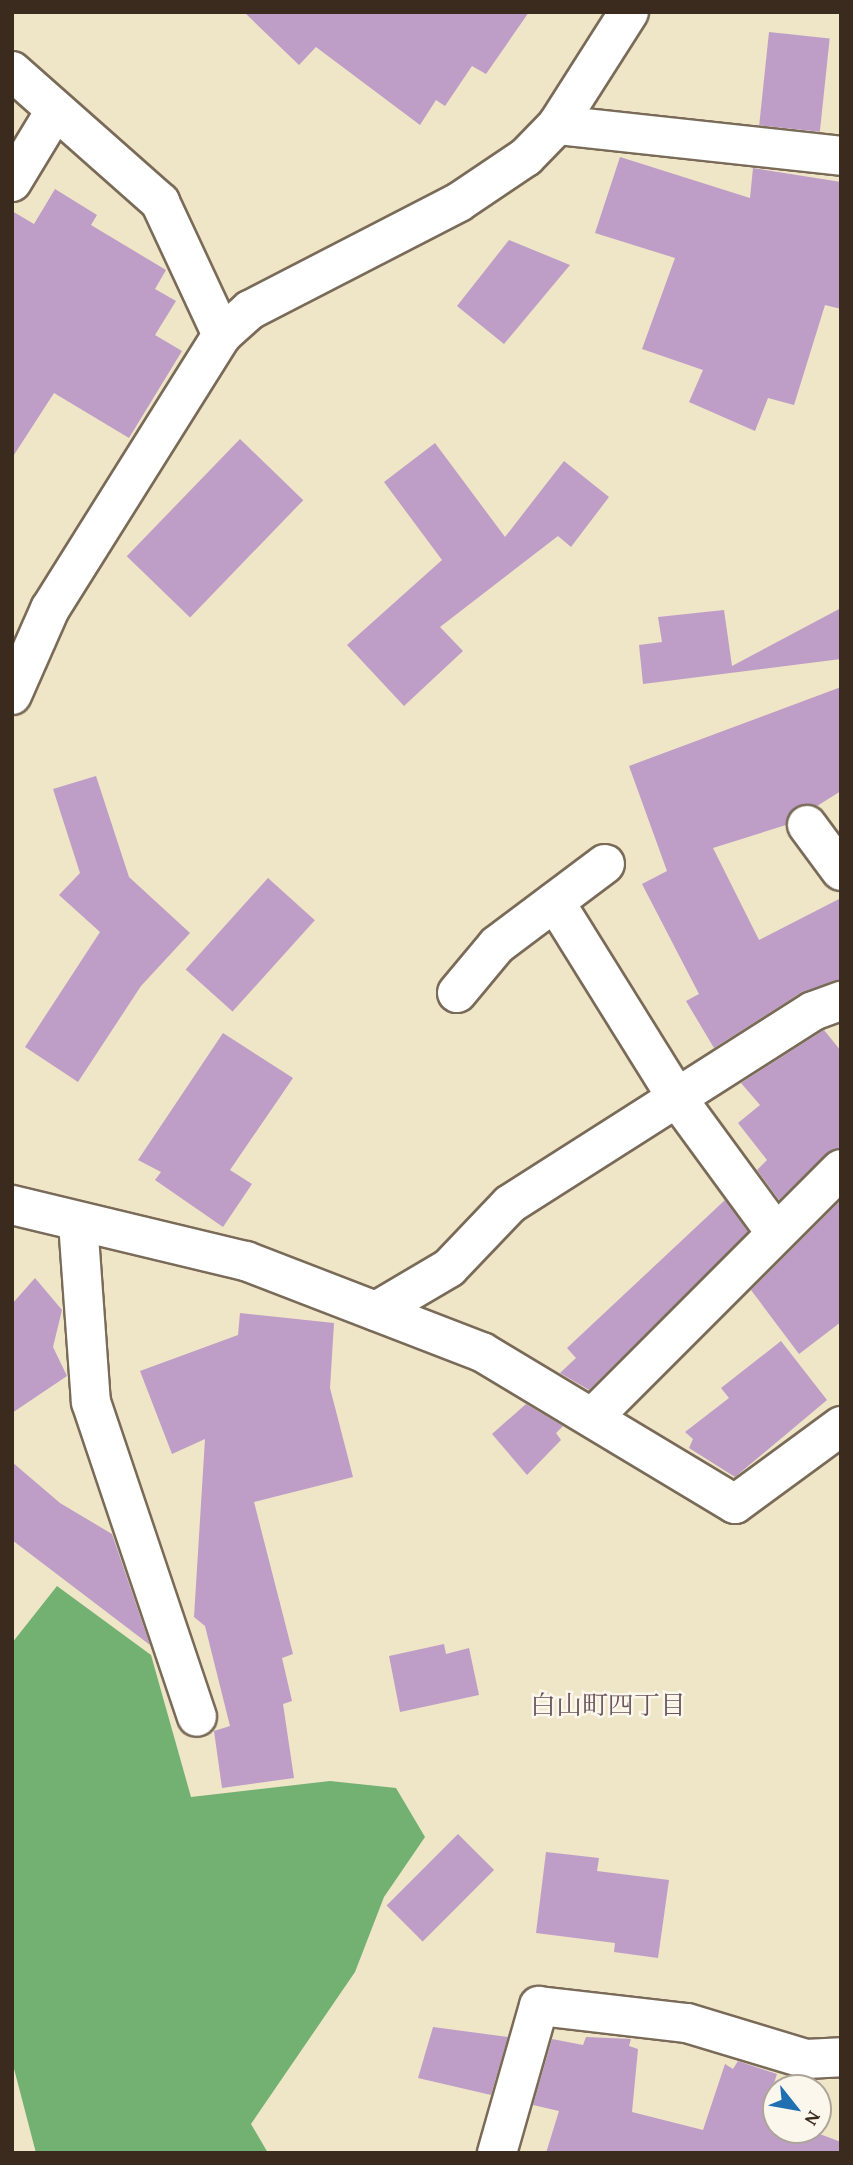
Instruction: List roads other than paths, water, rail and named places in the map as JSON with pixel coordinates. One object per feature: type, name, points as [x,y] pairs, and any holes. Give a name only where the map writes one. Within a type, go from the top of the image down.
[{"type":"street","points":[[12,695],[50,609],[222,335],[250,310],[459,202],[526,157],[557,125],[629,12]]},
{"type":"street","points":[[12,71],[160,202],[222,335]]},
{"type":"street","points":[[12,181],[55,111]]},
{"type":"street","points":[[557,125],[841,156]]},
{"type":"street","points":[[807,825],[841,871]]},
{"type":"street","points":[[457,993],[497,945],[605,863]]},
{"type":"street","points":[[555,902],[677,1098],[775,1232]]},
{"type":"street","points":[[376,1311],[449,1268],[510,1203],[813,1011],[841,1002]]},
{"type":"street","points":[[594,1416],[775,1232],[841,1170]]},
{"type":"street","points":[[12,1205],[246,1261],[482,1352],[594,1416],[735,1504],[841,1426]]},
{"type":"street","points":[[78,1222],[91,1402],[197,1717]]},
{"type":"street","points":[[497,2153],[539,2006],[687,2023],[806,2059],[841,2057]]},
{"type":"district","name":"白山町四丁目","points":[[608,1705]]}]
